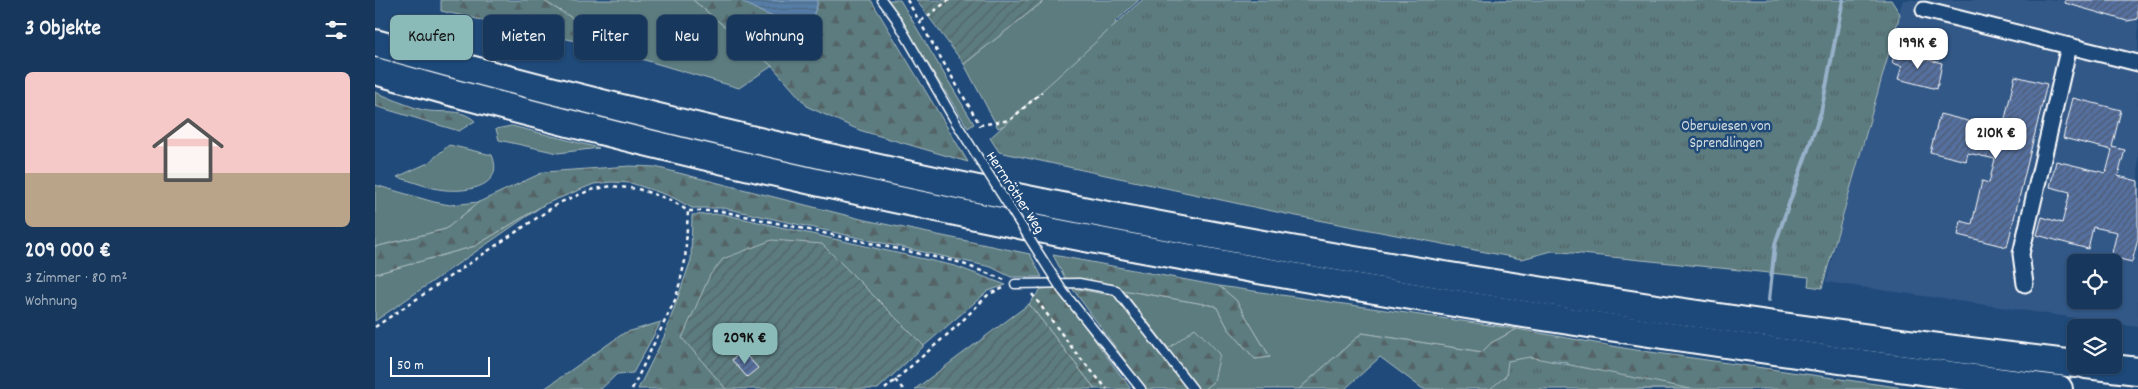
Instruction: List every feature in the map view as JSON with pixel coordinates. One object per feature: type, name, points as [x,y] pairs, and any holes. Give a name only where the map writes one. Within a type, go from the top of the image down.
[{"type":"highway","points":[[375,43],[489,75],[706,130],[946,183],[1233,239],[1842,335],[2067,363]]},
{"type":"highway","points":[[375,71],[486,102],[788,177],[934,208],[1211,262],[1591,325],[1830,360],[2059,389]]},
{"type":"highway","points":[[2122,369],[2138,371]]},
{"type":"street","points":[[1924,10],[2138,63]]},
{"type":"street","points":[[2025,284],[2021,254],[2069,46]]},
{"type":"lane","name":"Herrnröther Weg","points":[[882,0],[896,19],[955,121],[1063,290],[1141,389]]},
{"type":"lane","points":[[1015,284],[1079,283],[1116,290],[1193,389]]},
{"type":"path","points":[[907,0],[981,126],[1010,120],[1042,92]]},
{"type":"path","points":[[921,21],[949,0]]},
{"type":"path","points":[[375,327],[559,203],[591,190],[611,186],[638,189],[671,200],[688,211],[721,211],[958,262],[1015,284],[1034,296],[1076,353],[1107,389]]},
{"type":"path","points":[[632,389],[676,298],[685,261],[688,211]]},
{"type":"path","points":[[885,389],[957,326],[989,294],[1015,284]]},
{"type":"path","points":[[895,380],[903,389]]},
{"type":"shaded area","points":[[740,0],[817,0],[813,15],[769,15]]},
{"type":"shaded area","points":[[1903,0],[2138,0],[2138,327],[2122,325],[2122,319],[2083,319],[1826,282],[1880,71]]},
{"type":"green space","points":[[441,0],[542,0],[574,19],[574,41],[564,38],[564,15],[483,15],[483,20],[473,18],[473,15],[459,15],[441,11]]},
{"type":"green space","points":[[542,0],[693,0],[711,15],[657,15],[657,60],[717,60],[717,20],[727,28],[727,60],[765,60],[772,66],[739,88],[645,60],[647,60],[647,15],[574,15],[574,19]]},
{"type":"green space","points":[[693,0],[871,0],[968,162],[859,130],[808,107],[765,60],[822,60],[822,15],[727,15],[727,28],[717,20],[717,15],[711,15]]},
{"type":"green space","points":[[888,0],[900,0],[974,124],[968,128]]},
{"type":"green space","points":[[916,0],[1045,0],[964,64]]},
{"type":"green space","points":[[1045,0],[1139,0],[1115,22],[1130,46],[1020,118],[998,128],[964,64]]},
{"type":"green space","name":"Oberwiesen von Sprendlingen","points":[[1142,0],[1891,0],[1900,14],[1822,288],[1808,286],[1809,277],[1552,251],[1522,259],[1286,214],[999,152],[990,138]]},
{"type":"green space","points":[[375,92],[423,110],[457,112],[475,121],[459,131],[375,106]]},
{"type":"green space","points":[[511,126],[599,148],[558,153],[499,140],[496,129]]},
{"type":"green space","points":[[449,145],[492,155],[495,165],[494,174],[483,185],[465,190],[434,188],[397,177],[428,163]]},
{"type":"green space","points":[[630,166],[655,167],[865,220],[1030,254],[1042,277],[1011,277],[991,267],[724,208],[692,208],[670,196],[631,183],[611,182],[594,184],[545,204],[475,246],[375,274],[375,247],[446,229],[479,202],[544,172]]},
{"type":"green space","points":[[375,185],[450,205],[479,202],[446,229],[375,247]]},
{"type":"green space","points":[[545,204],[375,321],[375,274],[475,246]]},
{"type":"green space","points":[[722,214],[955,266],[1006,285],[988,291],[924,346],[822,244],[682,337],[726,389],[638,389],[664,337],[691,260],[692,215]]},
{"type":"green space","points":[[772,240],[822,244],[924,346],[878,389],[726,389],[682,338],[710,275],[723,259]]},
{"type":"green space","points":[[1053,255],[1219,286],[1236,300],[1270,357],[1255,359],[1228,328],[1216,306],[1123,290],[1111,284],[1065,278]]},
{"type":"green space","points":[[1219,286],[1517,329],[1491,343],[1482,352],[1362,333],[1299,389],[1204,389],[1214,381],[1195,328],[1169,349],[1123,290],[1216,306],[1228,328],[1255,359],[1270,357],[1236,300]]},
{"type":"green space","points":[[1056,288],[1131,389],[1095,389],[1029,304],[1041,289]]},
{"type":"green space","points":[[1072,288],[1115,296],[1160,355],[1195,328],[1220,354],[1214,381],[1204,389],[1146,389]]},
{"type":"green space","points":[[1029,304],[1095,389],[915,389]]},
{"type":"green space","points":[[661,322],[633,373],[617,374],[601,389],[544,389],[624,333]]},
{"type":"green space","points":[[1517,329],[1629,349],[1911,389],[1585,389],[1570,382],[1568,363],[1553,360],[1504,389],[1423,389],[1380,357],[1345,389],[1299,389],[1362,333],[1482,352],[1491,343]]},
{"type":"green space","points":[[1530,357],[1690,389],[1490,389],[1506,376],[1508,361]]},
{"type":"building","points":[[2065,0],[2138,0],[2138,19],[2127,21],[2065,3]]},
{"type":"building","points":[[1895,52],[1942,63],[1937,89],[1898,79],[1902,66],[1892,63]]},
{"type":"building","points":[[2015,76],[2047,84],[2007,247],[1958,235],[1961,221],[1972,224],[1982,181],[1989,183],[1995,159],[1968,153],[1966,161],[1930,152],[1940,114],[1976,123],[1974,129],[2001,136]]},
{"type":"building","points":[[2073,98],[2121,110],[2112,147],[2125,150],[2118,176],[2138,181],[2138,239],[2132,262],[2122,260],[2122,254],[2112,254],[2117,232],[2093,227],[2088,249],[2037,235],[2042,217],[2062,223],[2070,192],[2050,187],[2056,161],[2106,173],[2112,150],[2063,138]]},
{"type":"building","points":[[740,353],[745,358],[747,356],[758,368],[747,377],[732,360]]},
{"type":"waterway","points":[[1769,300],[1775,244],[1821,112],[1843,0]]}]
